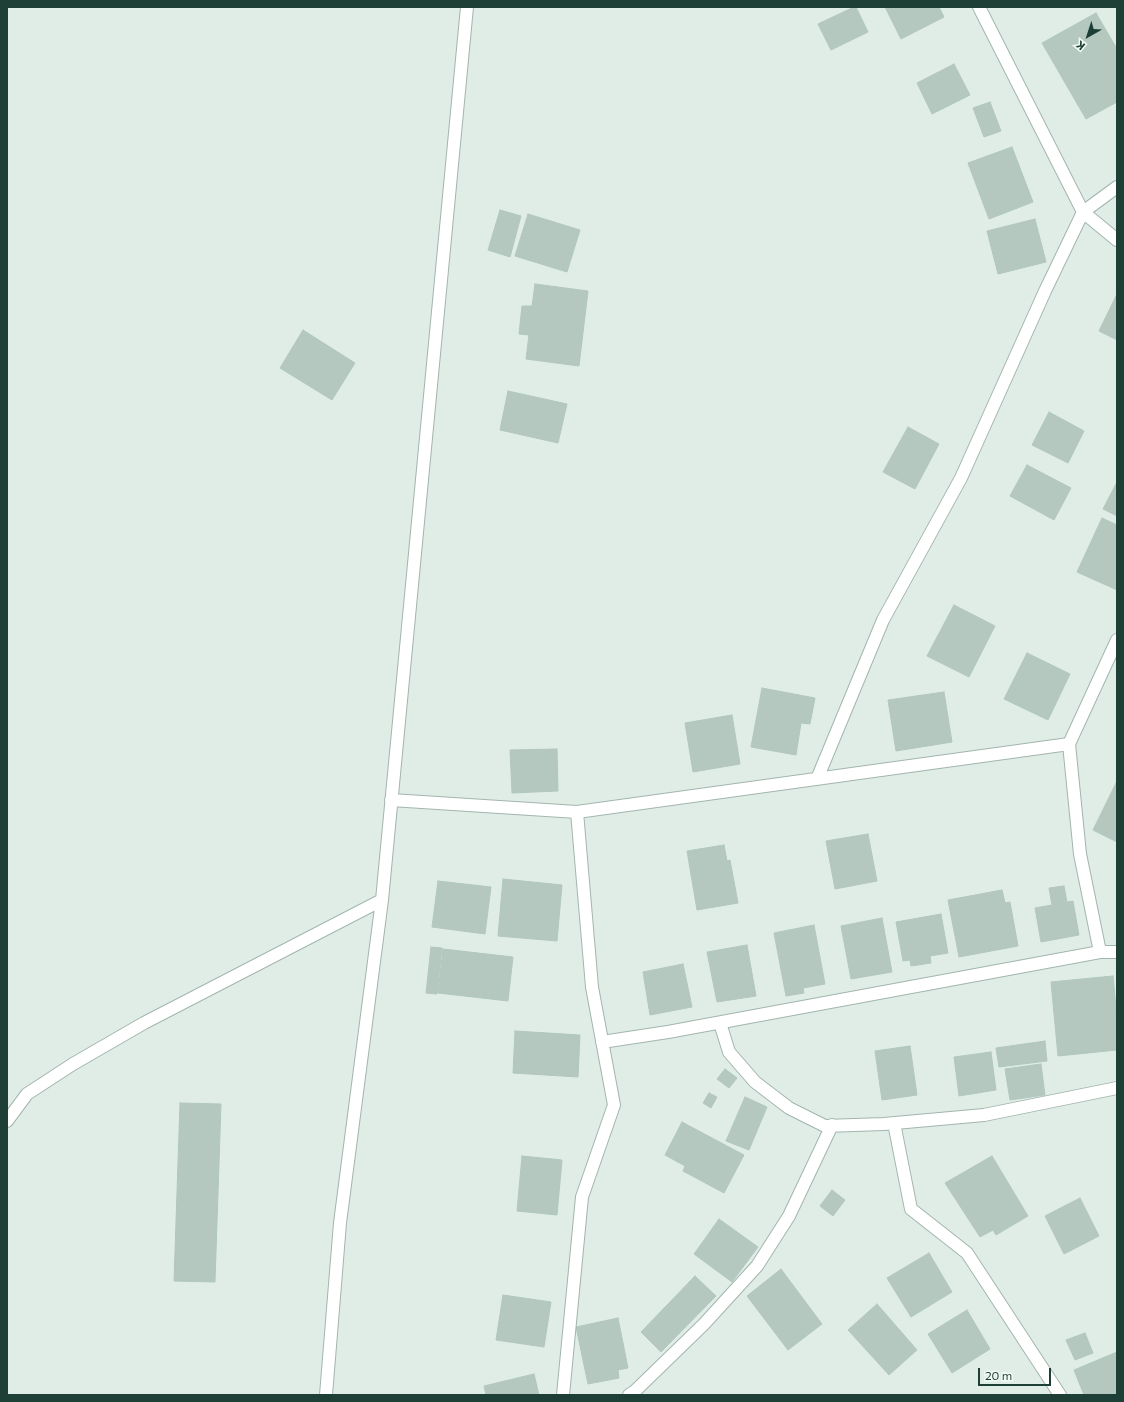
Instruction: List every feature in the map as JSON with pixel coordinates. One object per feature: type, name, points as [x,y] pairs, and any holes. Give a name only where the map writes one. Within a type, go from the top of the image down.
[{"type":"street","points":[[326,1395],[340,1223],[382,900],[467,7]]},
{"type":"street","points":[[979,7],[1083,212],[1117,240]]},
{"type":"street","points":[[817,778],[883,620],[961,478],[1045,291],[1083,212],[1117,187]]},
{"type":"street","points":[[1100,952],[1080,854],[1069,744],[1117,640]]},
{"type":"street","points":[[391,800],[577,812],[1069,744]]},
{"type":"street","points":[[563,1395],[582,1197],[614,1105],[592,987],[577,812]]},
{"type":"street","points":[[7,1121],[27,1094],[73,1064],[144,1023],[382,900]]},
{"type":"street","points":[[602,1042],[720,1023],[1100,952],[1117,952]]},
{"type":"street","points":[[720,1023],[729,1052],[755,1082],[789,1108],[825,1126],[894,1123],[984,1115],[1117,1088]]},
{"type":"street","points":[[894,1123],[911,1209],[967,1253],[1060,1395]]},
{"type":"street","points":[[629,1395],[635,1391],[704,1324],[757,1266],[789,1216],[832,1126]]},
{"type":"building","points":[[856,7],[868,32],[831,50],[818,24]]},
{"type":"building","points":[[885,7],[939,7],[944,17],[901,39]]},
{"type":"building","points":[[1096,13],[1117,49],[1117,102],[1086,119],[1042,43]]},
{"type":"building","points":[[954,64],[970,95],[932,114],[917,83]]},
{"type":"building","points":[[990,102],[1001,131],[984,137],[973,108]]},
{"type":"building","points":[[1012,147],[1033,202],[989,219],[968,163]]},
{"type":"building","points":[[500,210],[521,216],[510,257],[488,250]]},
{"type":"building","points":[[528,214],[580,230],[567,272],[515,256]]},
{"type":"building","points":[[1035,219],[1046,262],[998,274],[987,231]]},
{"type":"building","points":[[535,284],[588,291],[579,366],[526,359],[529,335],[519,334],[522,306],[532,306]]},
{"type":"building","points":[[1117,294],[1117,340],[1099,331]]},
{"type":"building","points":[[303,330],[355,363],[332,400],[280,368]]},
{"type":"building","points":[[508,391],[567,404],[558,443],[500,430]]},
{"type":"building","points":[[1049,412],[1084,431],[1068,463],[1032,445]]},
{"type":"building","points":[[908,427],[939,444],[915,489],[883,472]]},
{"type":"building","points":[[1027,465],[1071,488],[1054,520],[1010,496]]},
{"type":"building","points":[[1117,482],[1117,516],[1103,509]]},
{"type":"building","points":[[1102,518],[1117,525],[1117,590],[1077,572]]},
{"type":"building","points":[[954,605],[995,626],[969,677],[927,656]]},
{"type":"building","points":[[1027,653],[1070,674],[1048,720],[1004,699]]},
{"type":"building","points":[[762,688],[815,698],[810,724],[801,723],[796,755],[751,747]]},
{"type":"building","points":[[944,692],[952,742],[896,751],[888,700]]},
{"type":"building","points":[[732,715],[740,764],[693,772],[685,723]]},
{"type":"building","points":[[557,749],[558,791],[512,793],[510,750]]},
{"type":"building","points":[[1117,783],[1117,842],[1093,830]]},
{"type":"building","points":[[868,834],[877,881],[835,889],[826,841]]},
{"type":"building","points":[[724,845],[727,861],[730,860],[738,903],[697,910],[687,851]]},
{"type":"building","points":[[503,879],[562,885],[557,941],[498,936]]},
{"type":"building","points":[[438,881],[491,887],[485,934],[432,927]]},
{"type":"building","points":[[1064,886],[1067,902],[1073,901],[1079,935],[1041,942],[1035,908],[1052,905],[1049,888]]},
{"type":"building","points":[[1002,890],[1005,903],[1010,902],[1018,946],[959,957],[948,900]]},
{"type":"building","points":[[941,914],[948,953],[930,956],[931,963],[911,966],[910,960],[903,961],[896,922]]},
{"type":"building","points":[[882,918],[892,972],[851,979],[841,926]]},
{"type":"building","points":[[814,925],[825,984],[803,988],[804,993],[786,996],[774,933]]},
{"type":"building","points":[[747,945],[756,996],[717,1002],[707,952]]},
{"type":"building","points":[[431,947],[442,948],[437,994],[426,993]]},
{"type":"building","points":[[443,949],[513,957],[508,1001],[438,993]]},
{"type":"building","points":[[683,964],[692,1007],[650,1015],[643,972]]},
{"type":"building","points":[[1113,976],[1117,1019],[1117,1050],[1058,1056],[1051,982]]},
{"type":"building","points":[[515,1031],[580,1035],[578,1077],[513,1073]]},
{"type":"building","points":[[1045,1041],[1047,1061],[999,1067],[996,1048]]},
{"type":"building","points":[[910,1046],[917,1095],[882,1100],[875,1051]]},
{"type":"building","points":[[991,1052],[996,1090],[959,1096],[954,1057]]},
{"type":"building","points":[[1041,1064],[1045,1095],[1010,1100],[1005,1069]]},
{"type":"building","points":[[725,1069],[737,1078],[729,1088],[717,1079]]},
{"type":"building","points":[[709,1093],[717,1097],[711,1108],[703,1103]]},
{"type":"building","points":[[745,1097],[767,1107],[749,1150],[726,1141]]},
{"type":"building","points":[[180,1103],[221,1104],[215,1282],[174,1281]]},
{"type":"building","points":[[682,1122],[744,1155],[724,1193],[683,1171],[685,1166],[665,1155]]},
{"type":"building","points":[[522,1156],[562,1160],[557,1215],[517,1211]]},
{"type":"building","points":[[992,1156],[1028,1216],[996,1235],[993,1230],[980,1237],[945,1183]]},
{"type":"building","points":[[832,1190],[845,1200],[833,1216],[820,1206]]},
{"type":"building","points":[[1080,1198],[1099,1236],[1064,1254],[1045,1216]]},
{"type":"building","points":[[719,1219],[758,1247],[732,1282],[694,1254]]},
{"type":"building","points":[[929,1253],[952,1292],[911,1317],[887,1278]]},
{"type":"building","points":[[781,1269],[822,1324],[788,1350],[747,1296]]},
{"type":"building","points":[[695,1276],[716,1296],[661,1352],[641,1332]]},
{"type":"building","points":[[503,1295],[551,1302],[544,1347],[496,1340]]},
{"type":"building","points":[[877,1304],[917,1350],[889,1375],[848,1330]]},
{"type":"building","points":[[967,1310],[990,1349],[952,1373],[928,1334]]},
{"type":"building","points":[[618,1318],[628,1368],[618,1370],[619,1378],[588,1384],[576,1327]]},
{"type":"building","points":[[1085,1333],[1093,1353],[1075,1360],[1066,1340]]},
{"type":"building","points":[[1117,1352],[1117,1395],[1084,1395],[1074,1370]]},
{"type":"building","points":[[534,1374],[539,1395],[486,1395],[484,1386]]}]
